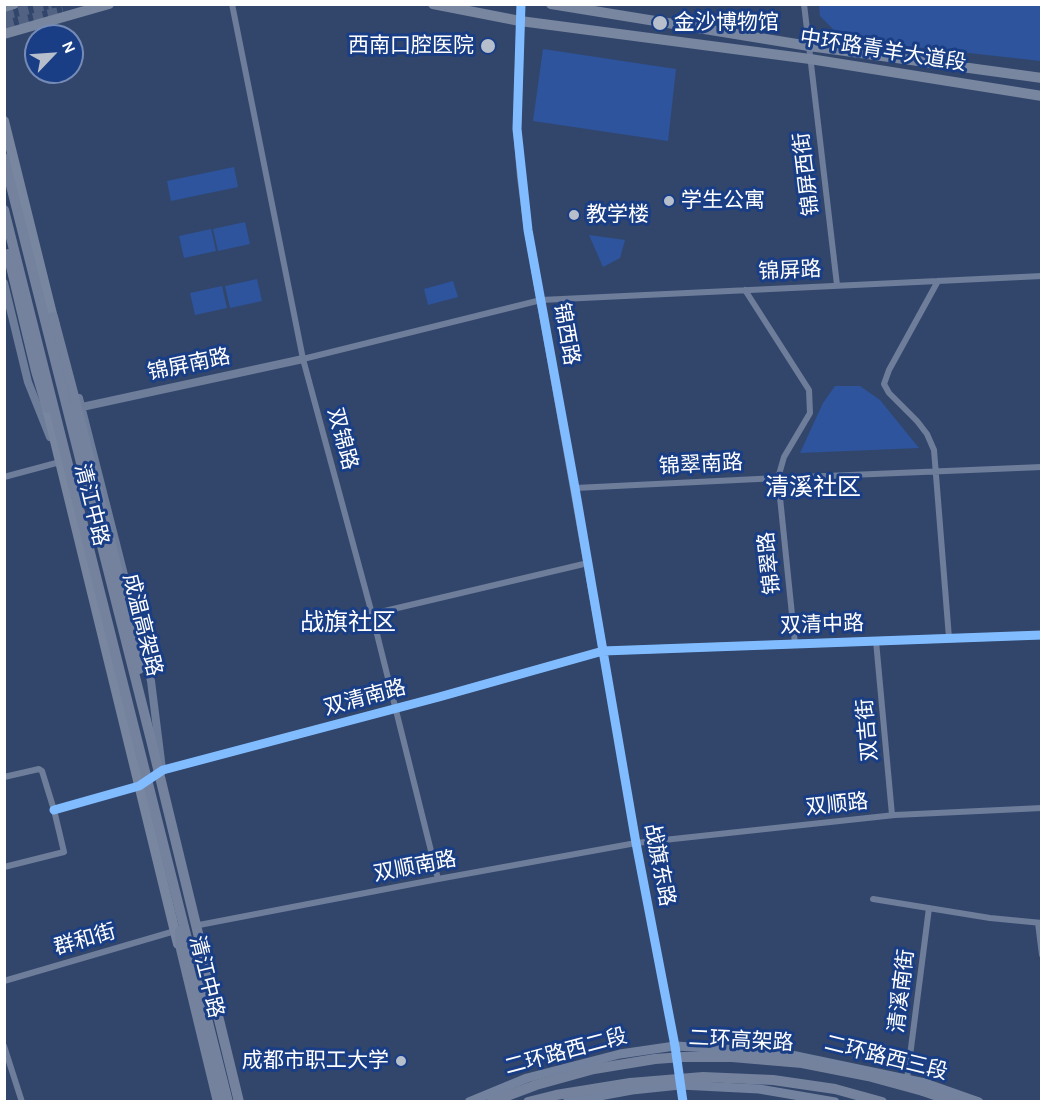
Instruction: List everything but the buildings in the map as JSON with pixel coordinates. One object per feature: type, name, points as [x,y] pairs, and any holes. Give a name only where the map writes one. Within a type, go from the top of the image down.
[{"type":"highway","name":"成温高架路","points":[[4,158],[241,1101]]},
{"type":"highway","name":"成温高架路","points":[[4,210],[62,461],[228,1101]]},
{"type":"highway","points":[[4,239],[36,371],[62,461]]},
{"type":"highway","points":[[53,317],[79,406],[133,633],[151,740]]},
{"type":"highway","points":[[179,906],[181,949],[217,1101]]},
{"type":"highway","name":"二环高架路","points":[[491,1101],[536,1085],[594,1069],[655,1059],[732,1057],[802,1063],[906,1085],[955,1101]]},
{"type":"highway","name":"二环高架路","points":[[528,1101],[630,1083],[703,1077],[749,1078],[783,1082],[835,1089],[882,1101]]},
{"type":"main road","points":[[4,7],[14,4]]},
{"type":"main road","points":[[63,11],[84,4]]},
{"type":"main road","points":[[4,34],[109,4]]},
{"type":"main road","name":"中环路青羊大道段","points":[[433,4],[520,21],[810,59],[1041,96]]},
{"type":"main road","name":"中环路青羊大道段","points":[[551,4],[808,46],[1041,78]]},
{"type":"main road","name":"清江中路","points":[[4,121],[53,317],[72,411],[163,770],[241,1101]]},
{"type":"main road","name":"清江中路","points":[[4,233],[62,461],[217,1101]]},
{"type":"main road","name":"二环路西三段","points":[[675,1046],[777,1052],[907,1078],[979,1101]]},
{"type":"main road","name":"二环路西二段","points":[[469,1101],[539,1075],[620,1054],[675,1046]]},
{"type":"main road","points":[[567,1101],[680,1085],[759,1089],[835,1101]]},
{"type":"street","name":"双锦路","points":[[232,4],[303,359],[372,614],[438,879]]},
{"type":"street","name":"锦西路","points":[[521,4],[517,129],[528,230],[603,651]]},
{"type":"street","name":"锦屏西街","points":[[804,4],[837,285]]},
{"type":"street","name":"锦屏路","points":[[303,359],[541,300],[1041,276]]},
{"type":"street","points":[[938,281],[889,370],[884,384],[889,393],[927,434],[934,450],[949,638]]},
{"type":"street","points":[[4,283],[28,382],[62,461],[4,477]]},
{"type":"street","points":[[745,290],[809,390],[810,413],[784,457],[778,478]]},
{"type":"street","name":"锦屏南路","points":[[79,406],[303,359]]},
{"type":"street","name":"清江中路","points":[[79,406],[151,681],[163,770]]},
{"type":"street","name":"锦翠南路","points":[[575,488],[1041,467]]},
{"type":"street","name":"锦翠路","points":[[778,478],[795,645]]},
{"type":"street","points":[[372,614],[588,563]]},
{"type":"street","name":"双清中路","points":[[603,651],[1041,635]]},
{"type":"street","name":"双吉街","points":[[876,641],[892,815]]},
{"type":"street","name":"双清南路","points":[[139,786],[163,770],[603,651]]},
{"type":"street","name":"战旗东路","points":[[603,651],[683,1101]]},
{"type":"street","points":[[4,777],[39,769],[42,771],[64,852],[4,867]]},
{"type":"street","points":[[54,810],[139,786]]},
{"type":"street","name":"双顺路","points":[[636,843],[892,815],[1041,808]]},
{"type":"street","name":"双顺南路","points":[[199,925],[636,843]]},
{"type":"street","points":[[873,899],[990,918],[1040,923],[1041,955]]},
{"type":"street","name":"清溪南街","points":[[907,1078],[929,908]]},
{"type":"street","name":"群和街","points":[[4,981],[175,931]]},
{"type":"street","points":[[4,1046],[22,1101]]},
{"type":"shaded area","points":[[819,5],[1041,5],[1041,61],[843,39],[820,16]]},
{"type":"shaded area","points":[[543,49],[676,69],[668,141],[533,121]]},
{"type":"shaded area","points":[[234,167],[238,187],[171,201],[167,181]]},
{"type":"shaded area","points":[[245,222],[250,244],[218,251],[213,229]]},
{"type":"shaded area","points":[[211,229],[216,251],[184,258],[179,236]]},
{"type":"shaded area","points":[[589,235],[625,240],[620,258],[603,267]]},
{"type":"shaded area","points":[[257,279],[262,301],[230,308],[225,286]]},
{"type":"shaded area","points":[[453,281],[458,297],[428,305],[424,289]]},
{"type":"shaded area","points":[[222,286],[227,308],[195,315],[190,293]]},
{"type":"shaded area","points":[[835,386],[860,386],[880,400],[919,448],[800,453],[823,403]]},
{"type":"tunnel","points":[[4,15],[51,4]]},
{"type":"tunnel","points":[[4,25],[63,11]]},
{"type":"cycle path","points":[[521,4],[517,129],[528,230],[636,843],[675,1046],[683,1102]]},
{"type":"cycle path","points":[[54,810],[139,786],[163,770],[603,651],[1042,635]]},
{"type":"place","name":"金沙博物馆","points":[[660,23]]},
{"type":"place","name":"西南口腔医院","points":[[488,46]]},
{"type":"place","name":"学生公寓","points":[[669,201]]},
{"type":"place","name":"教学楼","points":[[574,215]]},
{"type":"place","name":"成都市职工大学","points":[[401,1061]]},
{"type":"district","name":"清溪社区","points":[[813,488]]},
{"type":"district","name":"战旗社区","points":[[348,623]]}]
